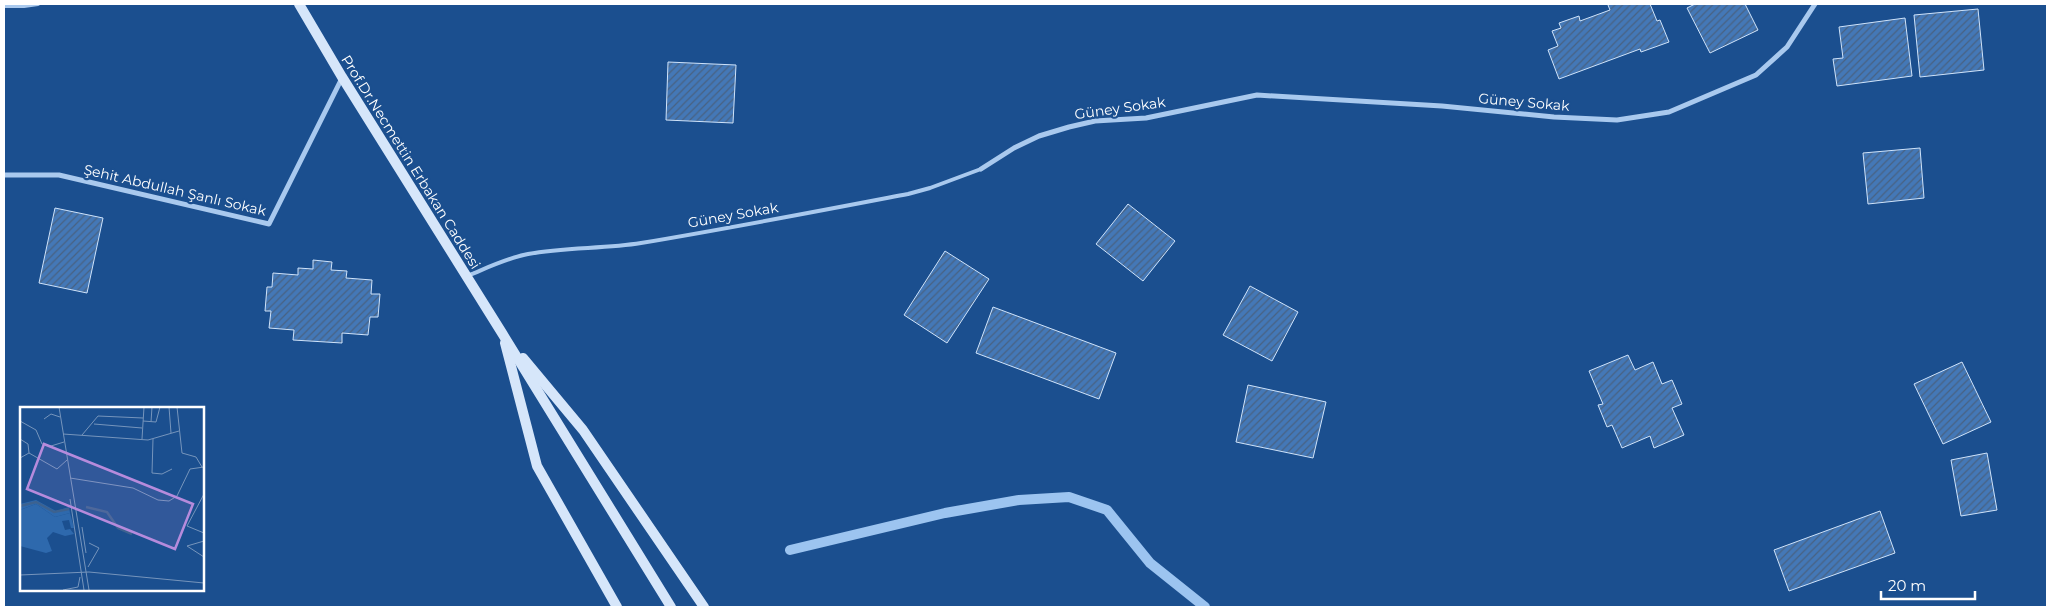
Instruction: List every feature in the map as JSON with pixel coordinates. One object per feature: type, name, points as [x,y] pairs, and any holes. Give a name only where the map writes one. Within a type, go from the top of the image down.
[{"type":"main road","name":"Prof.Dr.Necmettin Erbakan Caddesi","points":[[299,4],[342,77],[671,607]]},
{"type":"main road","name":"Prof.Dr.Necmettin Erbakan Caddesi","points":[[502,333],[537,466],[617,607]]},
{"type":"main road","name":"Prof.Dr.Necmettin Erbakan Caddesi","points":[[502,333],[583,430],[704,607]]},
{"type":"street","name":"Güney Sokak","points":[[981,169],[1014,148],[1069,126],[1095,121],[1146,118],[1258,95],[1442,106],[1554,117],[1608,119],[1669,112],[1756,75],[1787,47],[1815,4]]},
{"type":"street","name":"Şehit Abdullah Şanlı Sokak","points":[[4,175],[59,175],[269,224],[342,77]]},
{"type":"lane","points":[[4,6],[38,4]]},
{"type":"lane","name":"Güney Sokak","points":[[466,277],[495,264],[526,255],[549,251],[618,246],[718,230],[930,188],[981,169]]},
{"type":"building","points":[[1650,4],[1657,21],[1660,20],[1669,42],[1641,52],[1640,49],[1559,79],[1548,50],[1558,46],[1552,31],[1561,28],[1559,23],[1579,16],[1580,21],[1610,10],[1608,5]]},
{"type":"building","points":[[1695,4],[1745,4],[1758,30],[1710,53],[1687,8]]},
{"type":"building","points":[[1978,9],[1984,70],[1920,77],[1914,15]]},
{"type":"building","points":[[1905,18],[1912,76],[1837,86],[1833,59],[1843,58],[1839,27]]},
{"type":"building","points":[[668,62],[736,65],[733,123],[666,120]]},
{"type":"building","points":[[1920,148],[1924,198],[1868,204],[1863,153]]},
{"type":"building","points":[[1128,204],[1175,241],[1143,281],[1096,244]]},
{"type":"building","points":[[55,208],[103,218],[87,293],[39,283]]},
{"type":"building","points":[[945,251],[989,279],[947,343],[904,315]]},
{"type":"building","points":[[313,260],[332,262],[331,270],[347,271],[346,278],[372,280],[371,294],[380,294],[378,317],[370,317],[368,335],[342,333],[342,343],[293,340],[294,330],[269,328],[271,311],[265,311],[267,287],[272,287],[273,273],[298,275],[298,268],[313,269]]},
{"type":"building","points":[[1250,286],[1298,312],[1272,361],[1223,335]]},
{"type":"building","points":[[993,307],[1116,353],[1099,399],[976,353]]},
{"type":"building","points":[[1628,355],[1635,370],[1653,362],[1662,384],[1672,380],[1682,404],[1672,408],[1684,435],[1654,448],[1650,436],[1622,448],[1612,425],[1607,427],[1598,405],[1603,404],[1589,371]]},
{"type":"building","points":[[1962,362],[1991,422],[1943,444],[1914,384]]},
{"type":"building","points":[[1248,385],[1326,402],[1313,458],[1236,442]]},
{"type":"building","points":[[1987,453],[1997,510],[1961,516],[1951,460]]},
{"type":"building","points":[[1880,511],[1895,553],[1789,591],[1774,550]]},
{"type":"waterway","points":[[790,550],[945,513],[1019,500],[1069,497],[1107,510],[1150,563],[1205,607]]}]
